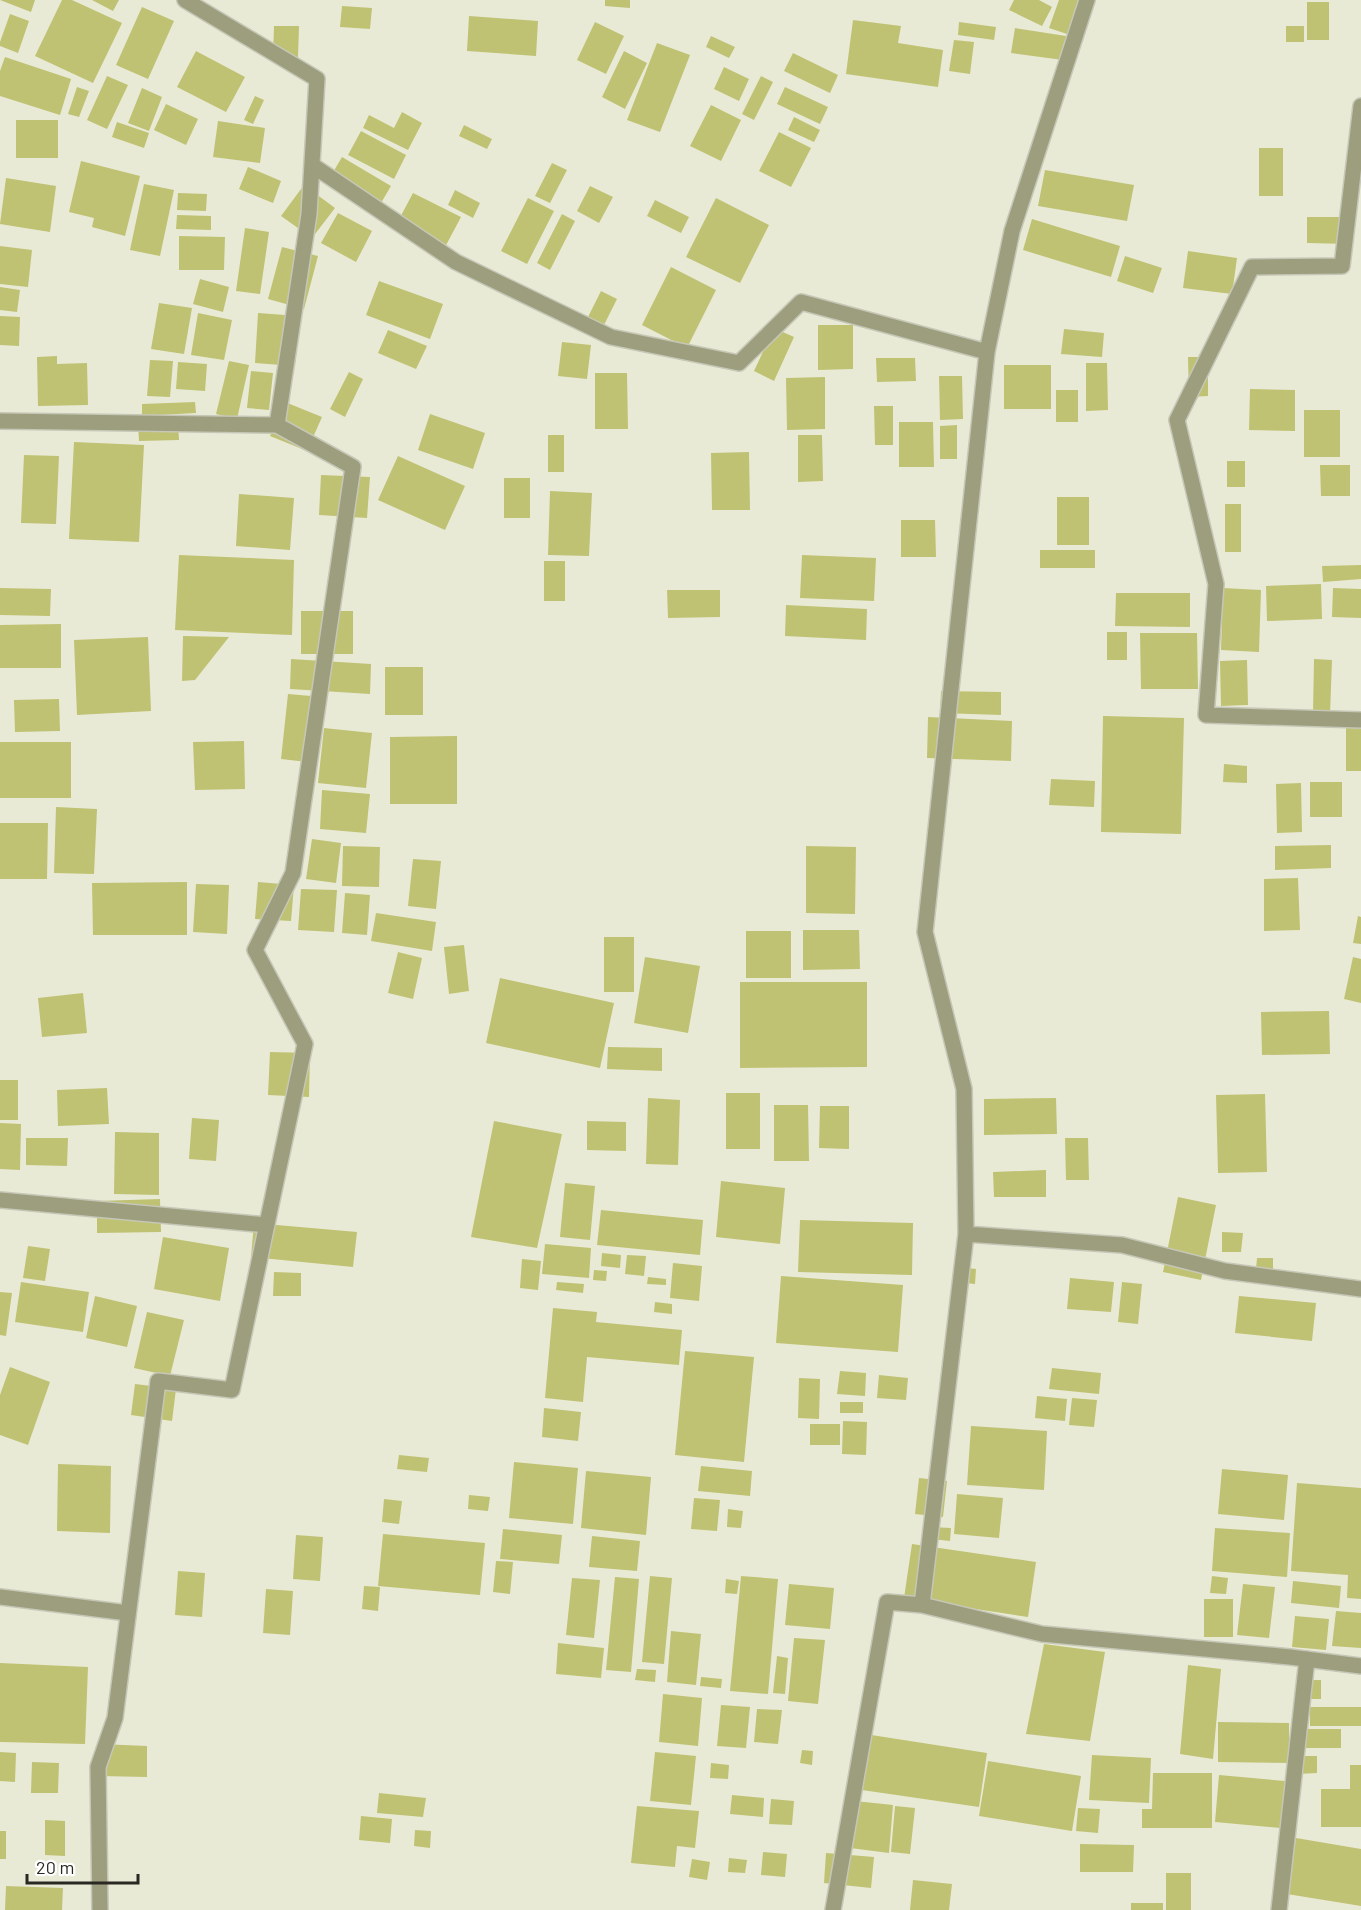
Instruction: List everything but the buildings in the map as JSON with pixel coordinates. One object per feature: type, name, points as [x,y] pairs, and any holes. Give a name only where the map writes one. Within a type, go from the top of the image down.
[{"type":"street","points":[[185,0],[317,79],[309,214],[277,425]]},
{"type":"street","points":[[922,1605],[966,1234],[964,1089],[925,932],[987,352],[1012,231],[1087,0]]},
{"type":"street","points":[[1361,106],[1342,266],[1252,267],[1177,420],[1216,584],[1206,715],[1361,720]]},
{"type":"street","points":[[312,165],[456,262],[611,337],[739,363],[801,302],[987,352]]},
{"type":"street","points":[[0,421],[277,425],[353,467],[293,873],[255,950],[305,1044],[232,1390],[158,1381],[115,1718],[98,1767],[100,1910]]},
{"type":"street","points":[[0,1200],[267,1225]]},
{"type":"street","points":[[966,1234],[1122,1245],[1225,1271],[1361,1288]]},
{"type":"street","points":[[0,1597],[128,1613]]},
{"type":"street","points":[[832,1910],[887,1602],[922,1605],[1042,1634],[1361,1666]]},
{"type":"street","points":[[1279,1910],[1307,1659]]}]
